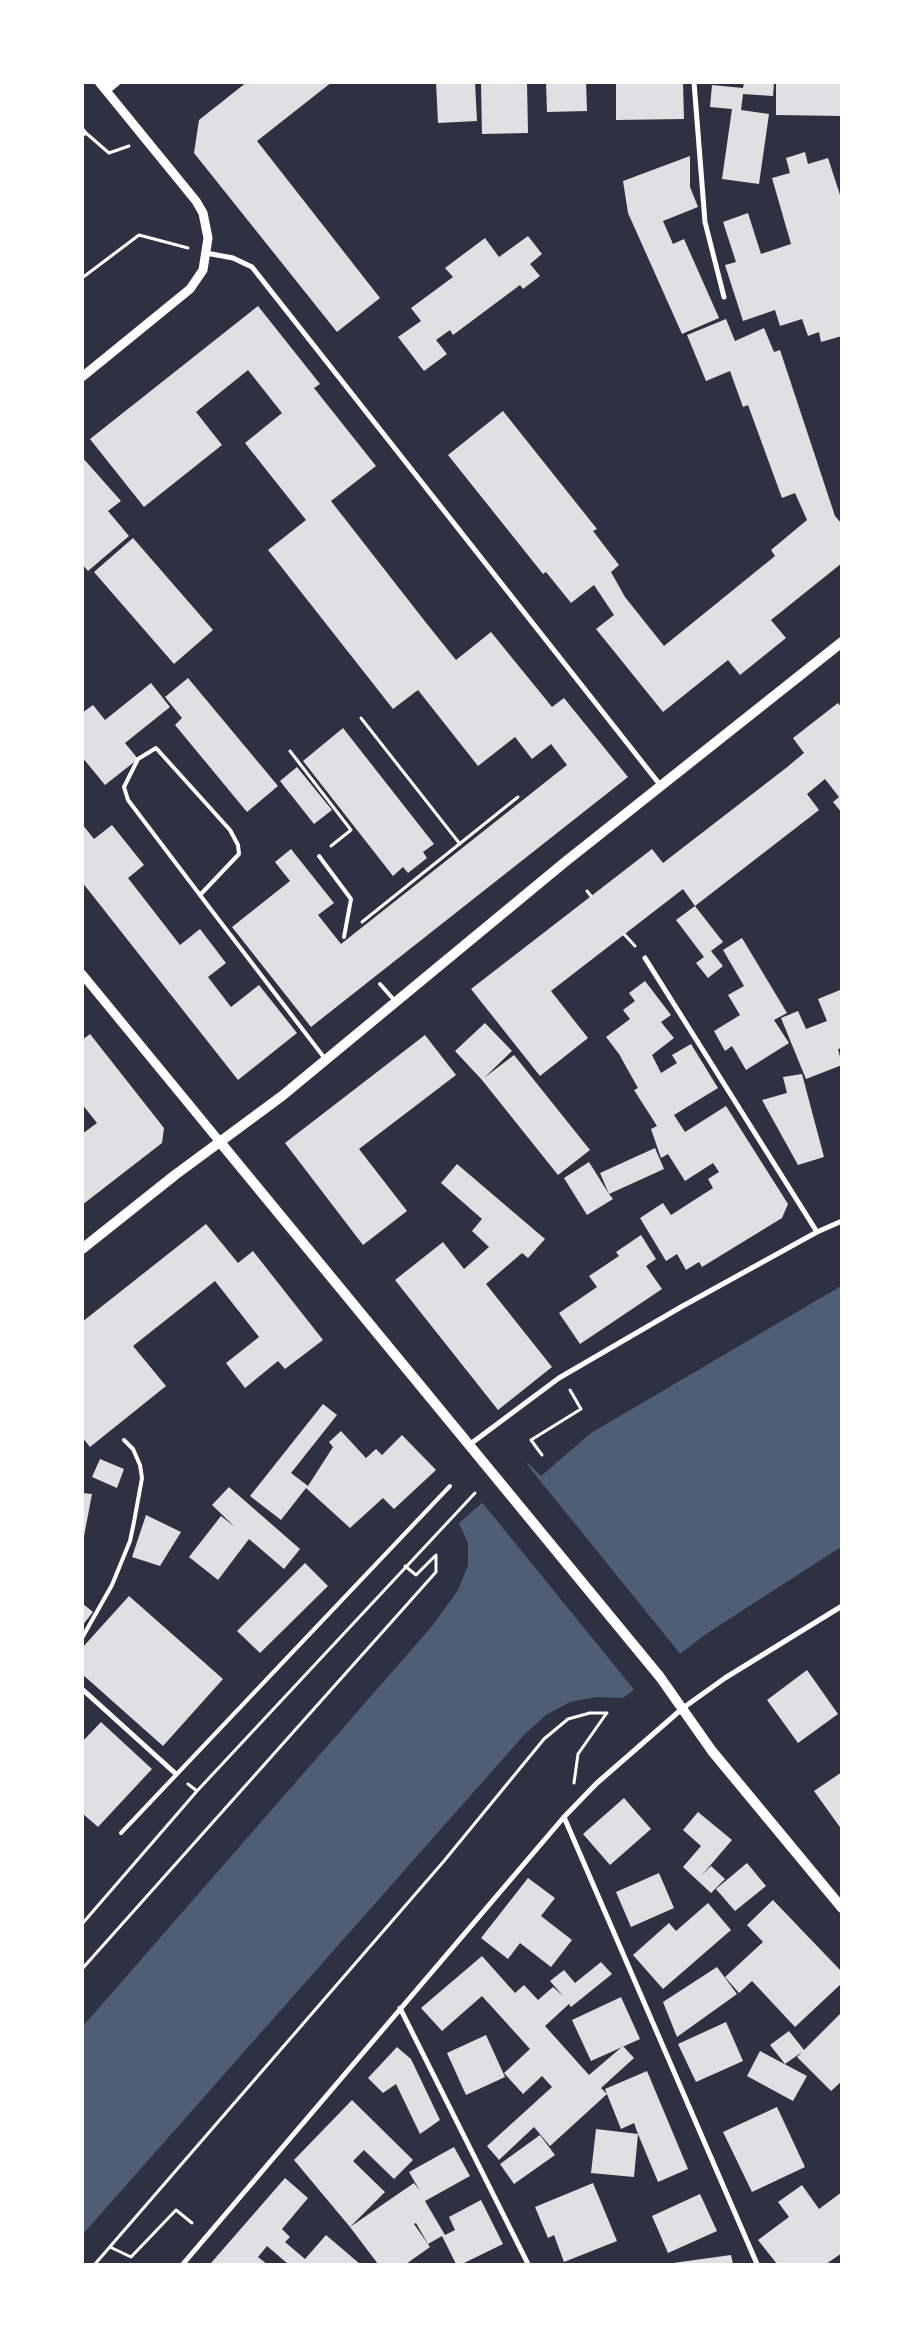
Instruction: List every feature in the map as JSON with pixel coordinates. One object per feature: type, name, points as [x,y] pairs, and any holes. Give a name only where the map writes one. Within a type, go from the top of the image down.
[{"type":"main road","points":[[82,1249],[175,1175],[326,1060],[565,862],[842,642]]},
{"type":"main road","points":[[220,1142],[660,1677],[712,1751],[842,1908]]},
{"type":"street","points":[[82,378],[190,290],[202,270],[208,238],[203,213],[196,201],[99,82]]},
{"type":"street","points":[[106,90],[116,82]]},
{"type":"street","points":[[694,82],[705,222],[724,297]]},
{"type":"street","points":[[206,253],[232,258],[252,267],[661,786]]},
{"type":"street","points":[[645,958],[818,1232]]},
{"type":"street","points":[[82,974],[220,1142]]},
{"type":"street","points":[[469,1445],[560,1378],[681,1307],[818,1232],[842,1221]]},
{"type":"street","points":[[182,2264],[564,1817],[598,1783],[683,1708],[726,1678],[842,1606]]},
{"type":"street","points":[[82,1689],[176,1774]]},
{"type":"street","points":[[564,1817],[757,2264]]},
{"type":"street","points":[[400,2008],[528,2264]]},
{"type":"lane","points":[[200,895],[239,854],[238,845],[230,830],[156,748],[138,759],[124,787],[128,800],[200,895],[326,1060]]},
{"type":"lane","points":[[319,856],[351,898],[344,936]]},
{"type":"lane","points":[[380,984],[396,1003]]},
{"type":"lane","points":[[82,1638],[112,1586],[130,1541],[142,1478],[140,1465],[133,1450],[124,1440]]},
{"type":"lane","points":[[121,1833],[450,1486]]},
{"type":"path","points":[[82,128],[109,153],[146,140]]},
{"type":"path","points":[[82,136],[86,133]]},
{"type":"path","points":[[82,278],[139,235],[206,253]]},
{"type":"path","points":[[361,718],[460,844]]},
{"type":"path","points":[[290,751],[351,830],[319,856]]},
{"type":"path","points":[[344,936],[518,797]]},
{"type":"path","points":[[587,891],[591,896]]},
{"type":"path","points":[[542,1455],[531,1440],[580,1409],[560,1378]]},
{"type":"path","points":[[82,1924],[197,1791],[475,1493]]},
{"type":"path","points":[[82,1969],[436,1572],[436,1555],[416,1576],[405,1566]]},
{"type":"path","points":[[95,2264],[444,1861],[544,1740],[568,1719],[590,1713],[606,1713],[578,1754],[574,1783]]},
{"type":"path","points":[[110,2247],[131,2257],[176,2210],[192,2223]]},
{"type":"water","points":[[841,1286],[841,1547],[706,1634],[623,1698],[596,1697],[570,1702],[546,1715],[524,1735],[83,2234],[83,2026],[433,1625],[458,1590],[468,1565],[468,1543],[459,1523],[528,1463],[541,1476],[591,1433]]},
{"type":"pier","points":[[525,1462],[682,1656],[636,1692],[481,1501]]},
{"type":"building","points":[[247,82],[332,82],[257,141],[380,298],[337,332],[194,153],[199,120]]},
{"type":"building","points":[[436,82],[475,82],[477,121],[438,123]]},
{"type":"building","points":[[481,82],[527,82],[528,133],[482,134]]},
{"type":"building","points":[[546,82],[586,82],[587,111],[547,112]]},
{"type":"building","points":[[616,82],[683,82],[684,119],[616,120]]},
{"type":"building","points":[[744,82],[774,82],[773,96],[743,94],[741,110],[769,114],[759,184],[722,179],[732,109],[710,107],[712,85],[743,88]]},
{"type":"building","points":[[776,82],[842,82],[842,116],[776,115]]},
{"type":"building","points":[[805,152],[808,164],[828,158],[842,201],[842,336],[821,342],[819,332],[808,336],[802,319],[780,326],[775,310],[743,321],[725,265],[736,262],[723,222],[748,213],[761,254],[791,244],[772,178],[790,173],[786,158]]},
{"type":"building","points":[[690,156],[690,187],[698,207],[663,221],[673,244],[684,239],[719,318],[682,334],[628,213],[623,181]]},
{"type":"building","points":[[528,236],[542,254],[530,264],[540,276],[523,289],[520,285],[453,335],[450,330],[436,340],[447,354],[424,371],[398,337],[421,321],[411,308],[453,277],[445,268],[485,238],[499,257]]},
{"type":"building","points":[[258,306],[320,384],[314,388],[376,466],[331,501],[427,624],[456,660],[491,632],[552,707],[564,698],[628,777],[311,1027],[232,927],[290,881],[275,862],[291,849],[334,903],[318,915],[341,944],[567,765],[551,744],[532,759],[515,737],[478,766],[418,690],[393,709],[268,550],[306,520],[245,443],[282,413],[248,370],[196,412],[222,445],[144,507],[90,439]]},
{"type":"building","points":[[726,319],[735,341],[764,328],[774,352],[780,350],[835,516],[842,524],[842,563],[771,620],[786,638],[740,675],[728,660],[663,712],[596,629],[614,615],[594,585],[571,603],[546,572],[543,574],[448,455],[503,411],[597,529],[593,531],[619,565],[611,572],[625,597],[664,646],[775,556],[771,550],[807,520],[795,493],[782,498],[748,405],[743,407],[730,371],[706,381],[687,335]]},
{"type":"building","points":[[82,457],[121,501],[108,511],[129,536],[88,571],[82,564]]},
{"type":"building","points":[[133,538],[213,630],[174,664],[94,572]]},
{"type":"building","points":[[188,678],[278,786],[247,812],[175,725],[182,718],[165,697]]},
{"type":"building","points":[[151,683],[170,707],[125,743],[138,759],[105,785],[82,757],[82,713],[93,705],[105,720]]},
{"type":"building","points":[[838,703],[842,708],[842,813],[833,802],[839,797],[825,779],[807,794],[819,810],[695,906],[683,889],[551,991],[588,1038],[540,1076],[471,989],[652,849],[663,863],[786,768],[804,753],[793,738]]},
{"type":"building","points":[[343,728],[434,844],[423,852],[427,858],[408,873],[403,867],[393,876],[303,761]]},
{"type":"building","points":[[297,767],[332,810],[314,824],[280,781]]},
{"type":"building","points":[[82,824],[94,839],[112,825],[144,865],[128,878],[180,945],[200,929],[226,963],[208,977],[231,1007],[259,985],[297,1033],[238,1080],[82,882]]},
{"type":"building","points":[[695,906],[723,942],[711,951],[723,966],[708,978],[696,963],[704,957],[676,920]]},
{"type":"building","points":[[742,938],[787,1013],[774,1020],[789,1043],[746,1070],[732,1046],[725,1051],[714,1031],[740,1015],[728,995],[744,986],[723,950]]},
{"type":"building","points":[[645,981],[671,1015],[661,1022],[674,1038],[652,1055],[661,1073],[677,1063],[672,1055],[691,1044],[718,1088],[674,1115],[685,1132],[726,1106],[788,1204],[782,1218],[702,1267],[699,1262],[686,1270],[677,1254],[666,1261],[640,1218],[663,1203],[671,1215],[713,1188],[708,1179],[719,1172],[713,1163],[685,1181],[668,1154],[661,1158],[651,1129],[657,1126],[634,1090],[638,1088],[619,1054],[606,1037],[630,1019],[623,1010],[635,1001],[629,993]]},
{"type":"building","points":[[840,990],[842,1048],[838,1049],[842,1065],[806,1079],[781,1018],[798,1011],[806,1029],[827,1021],[818,999]]},
{"type":"building","points":[[485,1023],[512,1051],[484,1078],[514,1055],[590,1150],[558,1175],[482,1080],[455,1051]]},
{"type":"building","points":[[90,1034],[164,1128],[162,1143],[82,1205],[82,1134],[97,1123],[82,1104],[82,1040]]},
{"type":"building","points":[[425,1035],[456,1075],[359,1149],[407,1211],[363,1245],[285,1143]]},
{"type":"building","points":[[802,1074],[824,1157],[798,1165],[762,1100],[787,1093],[783,1077]]},
{"type":"building","points":[[655,1148],[664,1169],[609,1194],[600,1173]]},
{"type":"building","points":[[589,1162],[613,1199],[587,1215],[564,1178]]},
{"type":"building","points":[[457,1164],[545,1239],[528,1258],[522,1253],[486,1284],[552,1367],[498,1410],[395,1280],[443,1242],[464,1269],[489,1247],[472,1231],[482,1219],[441,1183]]},
{"type":"building","points":[[206,1224],[238,1263],[253,1251],[323,1340],[285,1369],[278,1361],[245,1388],[226,1363],[259,1337],[215,1281],[133,1346],[166,1386],[90,1447],[82,1437],[82,1322]]},
{"type":"building","points":[[641,1235],[656,1259],[646,1266],[662,1289],[580,1344],[559,1313],[597,1287],[589,1276],[619,1256],[616,1252]]},
{"type":"building","points":[[323,1404],[337,1415],[291,1473],[308,1486],[333,1447],[329,1442],[341,1431],[366,1458],[376,1449],[382,1455],[402,1435],[436,1470],[394,1509],[383,1498],[350,1528],[306,1488],[281,1520],[250,1496]]},
{"type":"building","points":[[100,1459],[124,1469],[117,1488],[92,1477]]},
{"type":"building","points":[[229,1487],[300,1549],[284,1569],[249,1539],[218,1580],[189,1557],[221,1516],[235,1527],[212,1505]]},
{"type":"building","points":[[82,1493],[92,1494],[84,1536],[82,1535]]},
{"type":"building","points":[[146,1515],[181,1532],[160,1566],[132,1557]]},
{"type":"building","points":[[305,1563],[328,1586],[260,1653],[237,1631]]},
{"type":"building","points":[[129,1596],[223,1679],[163,1746],[82,1674],[82,1648]]},
{"type":"building","points":[[82,1603],[93,1612],[82,1626]]},
{"type":"building","points":[[807,1670],[838,1714],[798,1743],[767,1700]]},
{"type":"building","points":[[101,1722],[152,1769],[98,1827],[82,1813],[82,1742]]},
{"type":"building","points":[[842,1772],[842,1830],[814,1791]]},
{"type":"building","points":[[624,1798],[651,1829],[610,1865],[583,1834]]},
{"type":"building","points":[[698,1812],[732,1840],[702,1875],[711,1866],[725,1879],[711,1893],[683,1867],[701,1846],[683,1830]]},
{"type":"building","points":[[747,1863],[766,1886],[735,1911],[716,1889]]},
{"type":"building","points":[[659,1873],[674,1908],[631,1927],[616,1892]]},
{"type":"building","points":[[528,1878],[555,1898],[541,1916],[572,1940],[551,1967],[520,1943],[508,1959],[481,1938]]},
{"type":"building","points":[[773,1900],[842,1972],[842,1983],[795,2027],[752,1981],[739,1993],[725,1977],[763,1942],[747,1925]]},
{"type":"building","points":[[708,1903],[731,1930],[663,1989],[633,1955],[669,1923],[676,1931]]},
{"type":"building","points":[[482,1956],[515,1993],[524,1985],[538,2000],[553,1987],[563,1996],[550,1981],[564,1970],[575,1983],[601,1962],[612,1974],[571,2007],[569,2004],[545,2026],[589,2075],[623,2046],[634,2058],[601,2088],[607,2094],[550,2146],[534,2127],[499,2160],[487,2146],[552,2087],[542,2076],[523,2094],[504,2073],[530,2049],[482,1996],[442,2031],[421,2008]]},
{"type":"building","points":[[717,1967],[737,1994],[677,2037],[663,2002]]},
{"type":"building","points":[[621,1997],[640,2039],[591,2061],[572,2020]]},
{"type":"building","points":[[842,2012],[842,2081],[831,2091],[797,2057],[802,2052],[785,2064],[770,2045],[789,2031],[804,2050]]},
{"type":"building","points":[[726,2022],[743,2061],[696,2082],[678,2044]]},
{"type":"building","points":[[486,2035],[505,2077],[466,2095],[447,2053]]},
{"type":"building","points":[[397,2047],[411,2059],[440,2120],[420,2134],[396,2084],[383,2093],[368,2078]]},
{"type":"building","points":[[760,2051],[807,2076],[793,2101],[747,2076]]},
{"type":"building","points":[[647,2071],[688,2169],[658,2182],[634,2123],[621,2129],[605,2089]]},
{"type":"building","points":[[352,2100],[413,2160],[394,2179],[364,2150],[353,2161],[385,2192],[350,2227],[294,2160]]},
{"type":"building","points":[[777,2107],[805,2167],[752,2192],[723,2132]]},
{"type":"building","points":[[596,2129],[638,2134],[634,2177],[591,2173]]},
{"type":"building","points":[[540,2135],[555,2155],[514,2184],[500,2164]]},
{"type":"building","points":[[454,2147],[470,2176],[425,2201],[445,2235],[455,2230],[449,2217],[481,2200],[503,2244],[462,2264],[456,2264],[442,2236],[428,2244],[416,2223],[414,2224],[430,2247],[406,2264],[378,2264],[350,2227],[414,2183],[420,2191],[409,2172]]},
{"type":"building","points":[[285,2178],[308,2198],[282,2229],[290,2237],[285,2242],[305,2259],[326,2235],[360,2264],[288,2264],[267,2246],[258,2257],[267,2264],[211,2263]]},
{"type":"building","points":[[593,2183],[617,2241],[564,2262],[554,2235],[548,2238],[535,2207]]},
{"type":"building","points":[[802,2185],[819,2209],[842,2192],[842,2253],[826,2264],[777,2264],[758,2240],[789,2217],[778,2202]]},
{"type":"building","points":[[700,2194],[717,2231],[668,2253],[652,2216]]},
{"type":"building","points":[[731,2255],[733,2264],[673,2263]]}]
